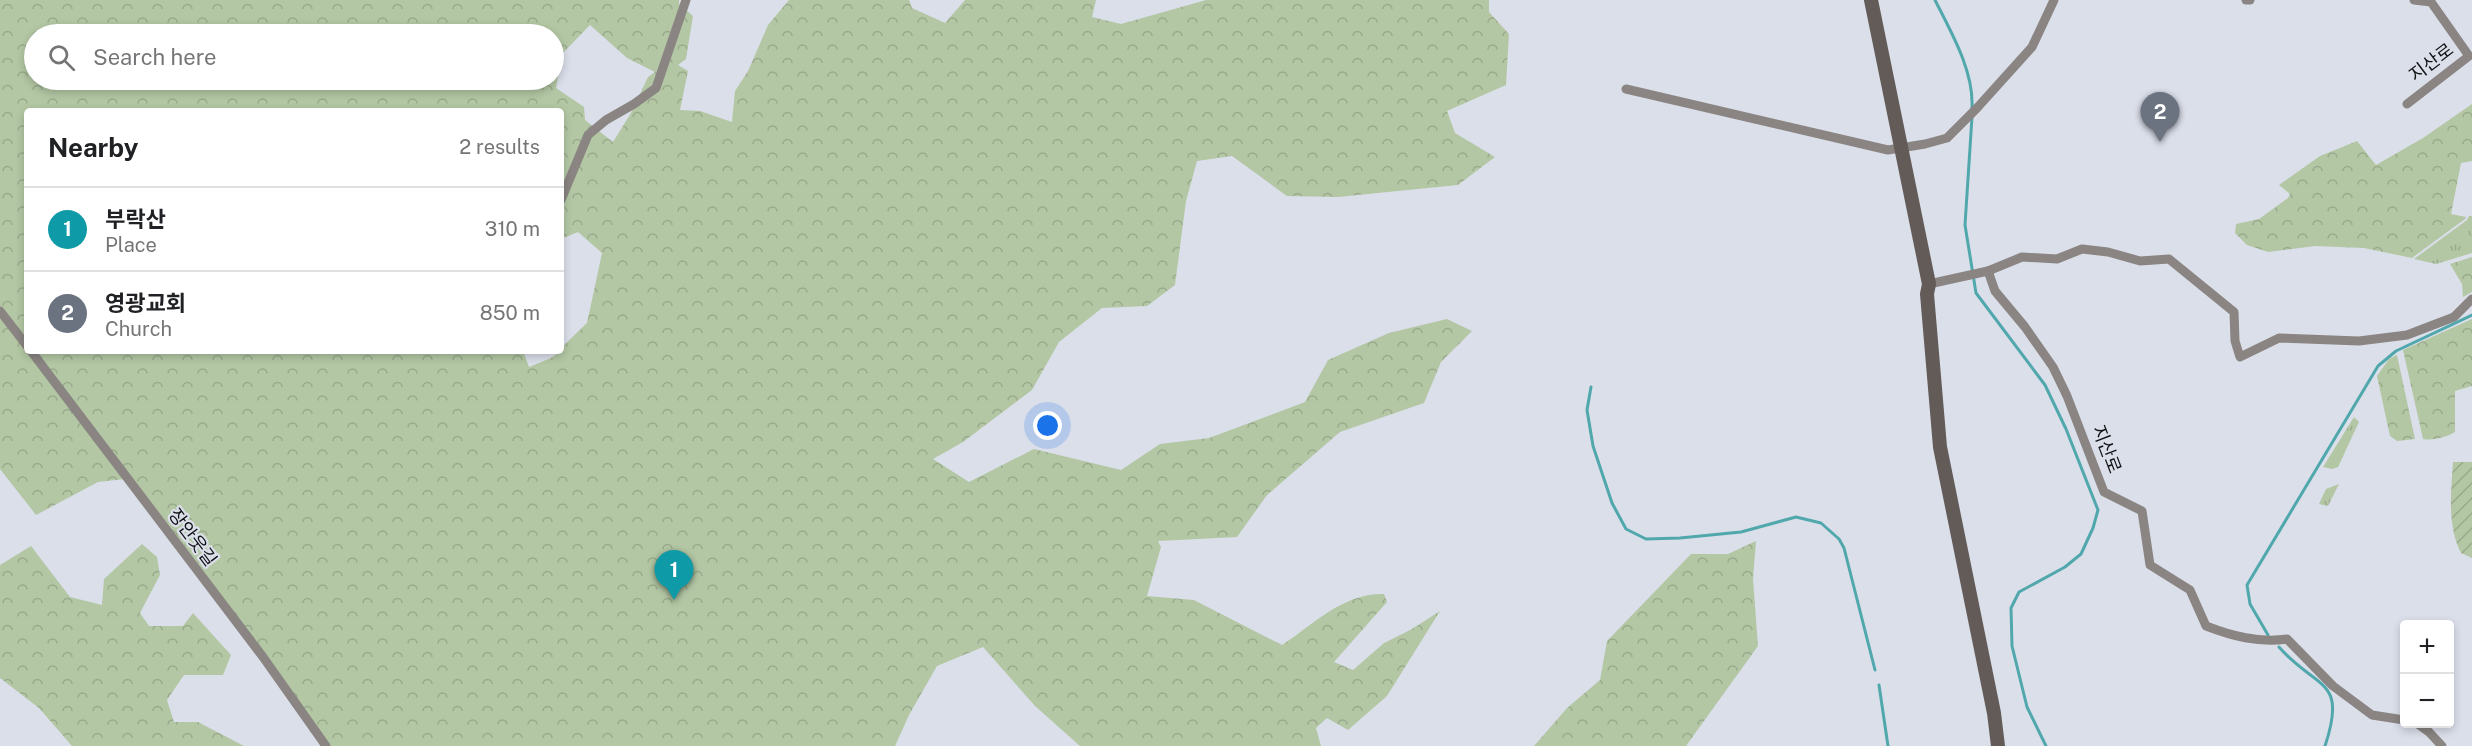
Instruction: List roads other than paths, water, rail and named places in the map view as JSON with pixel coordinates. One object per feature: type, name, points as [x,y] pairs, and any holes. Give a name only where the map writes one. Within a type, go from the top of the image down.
[{"type":"main road","points":[[1871,0],[1929,284],[1927,294],[1940,447],[1994,713],[1998,746]]},
{"type":"street","points":[[564,193],[588,135],[606,120],[656,88],[686,0]]},
{"type":"street","points":[[1626,89],[1888,150],[1901,146],[1925,144],[1947,138],[2032,47],[2054,0]]},
{"type":"street","name":"지산로","points":[[2407,104],[2469,56],[2431,2],[2414,0]]},
{"type":"street","points":[[1929,284],[1984,272],[2022,257],[2057,259],[2082,249],[2108,252],[2140,261],[2169,259],[2234,312],[2235,341],[2240,357],[2279,338],[2359,341],[2407,335],[2454,317],[2472,299]]},
{"type":"street","name":"지산로","points":[[1984,272],[1995,291],[2025,327],[2054,368],[2104,492],[2142,511],[2150,565],[2190,590],[2206,626],[2230,636],[2270,641],[2287,639],[2333,686],[2372,715],[2400,719]]},
{"type":"street","points":[[0,311],[24,342]]},
{"type":"street","name":"장안웃길","points":[[33,354],[256,647],[326,746]]},
{"type":"street","points":[[2424,728],[2442,746]]},
{"type":"waterway","points":[[1935,0],[1965,66],[1972,94],[1972,108]]},
{"type":"waterway","points":[[1972,117],[1965,225],[1976,293],[2045,385],[2066,429],[2098,510],[2093,528],[2081,554],[2065,567],[2019,592],[2011,608],[2012,646],[2027,707],[2046,746]]},
{"type":"waterway","points":[[2268,635],[2250,604],[2247,585],[2378,366],[2396,351],[2472,315]]},
{"type":"waterway","points":[[1591,387],[1587,410],[1593,446],[1612,503],[1626,529],[1646,539],[1680,538],[1741,532],[1796,517],[1821,523],[1839,539],[1844,548],[1875,670]]},
{"type":"waterway","points":[[2279,647],[2316,679],[2330,696],[2333,707],[2325,746]]},
{"type":"waterway","points":[[1879,685],[1888,746]]},
{"type":"place","name":"영광교회","points":[[2160,142]]},
{"type":"place","name":"부락산","points":[[674,600]]}]
